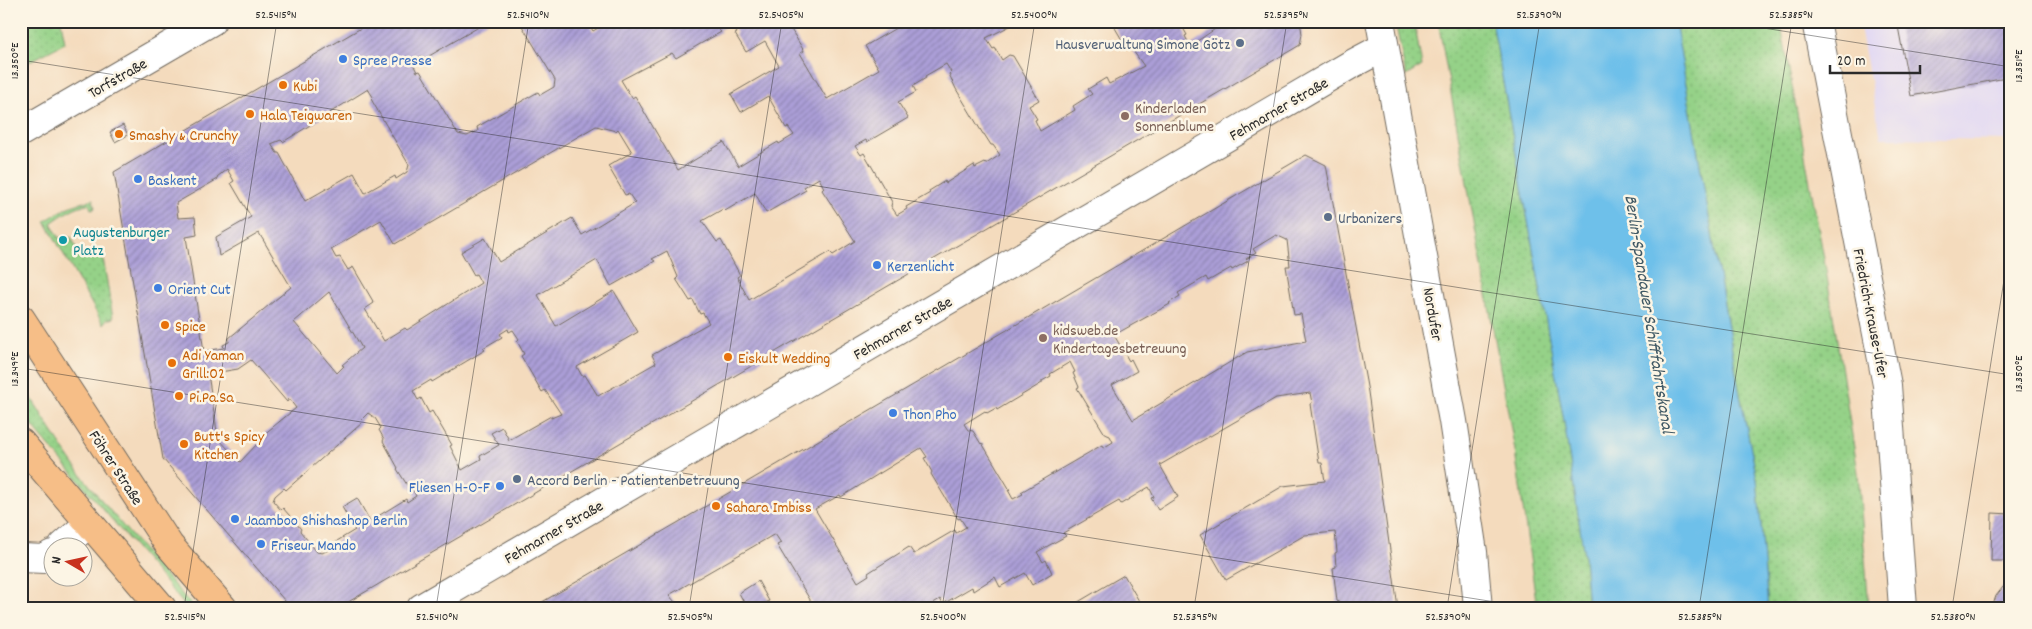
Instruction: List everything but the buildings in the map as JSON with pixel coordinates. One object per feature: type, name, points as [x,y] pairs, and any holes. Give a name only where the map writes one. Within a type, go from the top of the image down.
[{"type":"main road","name":"Föhrer Straße","points":[[21,319],[169,545],[223,608]]},
{"type":"main road","points":[[21,443],[162,608]]},
{"type":"street","name":"Torfstraße","points":[[21,132],[212,21]]},
{"type":"street","name":"Friedrich-Krause-Ufer","points":[[1816,21],[1887,385],[1903,608]]},
{"type":"street","name":"Fehmarner Straße","points":[[421,608],[1350,65],[1382,34]]},
{"type":"street","name":"Nordufer","points":[[1382,34],[1453,421],[1473,552],[1478,608]]},
{"type":"street","points":[[75,536],[89,523]]},
{"type":"street","points":[[21,558],[42,559]]},
{"type":"shaded area","points":[[1859,21],[2011,21],[2011,140],[1881,138]]},
{"type":"shaded area","points":[[21,602],[84,604],[87,608],[21,608]]},
{"type":"green space","points":[[21,21],[61,21],[65,43],[21,66]]},
{"type":"green space","points":[[1395,21],[1414,21],[1422,66],[1406,76]]},
{"type":"green space","points":[[1438,21],[1492,21],[1564,421],[1584,555],[1588,608],[1537,608],[1515,451]]},
{"type":"green space","points":[[1675,21],[1780,21],[1825,264],[1858,473],[1869,608],[1768,608],[1757,479],[1739,390]]},
{"type":"green space","points":[[93,199],[95,208],[91,209],[89,204],[79,206],[51,223],[62,242],[71,237],[80,255],[102,252],[113,318],[106,320],[103,324],[45,221],[68,207]]},
{"type":"green space","points":[[21,381],[83,477],[194,608],[187,608],[39,434],[21,410]]},
{"type":"water","name":"Berlin-Spandauer Schifffahrtskanal","points":[[1492,21],[1675,21],[1739,390],[1757,479],[1768,608],[1588,608],[1584,555],[1564,421]]},
{"type":"place","name":"Hausverwaltung Simone Götz","points":[[1240,43]]},
{"type":"place","name":"Spree Presse","points":[[343,59]]},
{"type":"place","name":"Kubi","points":[[283,85]]},
{"type":"place","name":"Hala Teigwaren","points":[[250,114]]},
{"type":"place","name":"Kinderladen Sonnenblume","points":[[1125,116]]},
{"type":"place","name":"Smashy & Crunchy","points":[[119,134]]},
{"type":"place","name":"Baskent","points":[[138,179]]},
{"type":"place","name":"Urbanizers","points":[[1328,217]]},
{"type":"place","name":"Augustenburger Platz","points":[[63,240]]},
{"type":"place","name":"Kerzenlicht","points":[[877,265]]},
{"type":"place","name":"Orient Cut","points":[[158,288]]},
{"type":"place","name":"Spice","points":[[165,325]]},
{"type":"place","name":"kidsweb.de Kindertagesbetreuung","points":[[1043,338]]},
{"type":"place","name":"Eiskult Wedding","points":[[728,357]]},
{"type":"place","name":"Adi Yaman Grill:02","points":[[172,363]]},
{"type":"place","name":"Pi.Pa.Sa","points":[[179,396]]},
{"type":"place","name":"Thon Pho","points":[[893,413]]},
{"type":"place","name":"Butt's Spicy Kitchen","points":[[184,444]]},
{"type":"place","name":"Accord Berlin - Patientenbetreuung","points":[[517,479]]},
{"type":"place","name":"Fliesen H-O-F","points":[[500,486]]},
{"type":"place","name":"Sahara Imbiss","points":[[716,506]]},
{"type":"place","name":"Jaamboo Shishashop Berlin","points":[[235,519]]},
{"type":"place","name":"Friseur Mando","points":[[261,544]]}]
